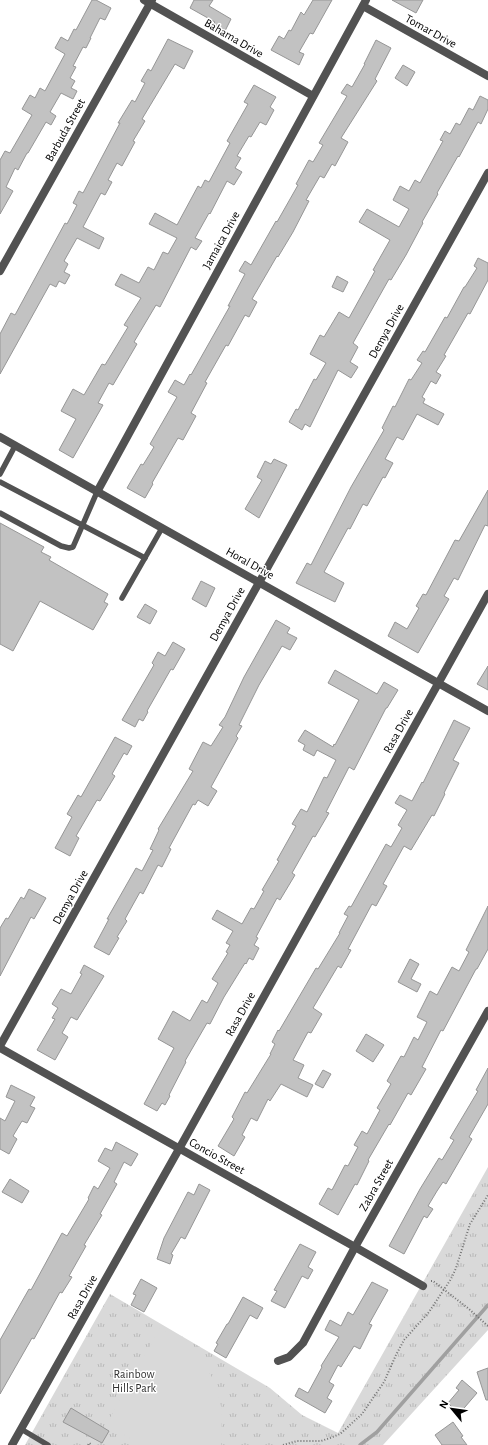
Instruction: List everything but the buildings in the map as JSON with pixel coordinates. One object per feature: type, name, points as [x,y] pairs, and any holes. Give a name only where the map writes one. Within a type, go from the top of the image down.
[{"type":"street","name":"Bahama Drive","points":[[149,1],[313,96]]},
{"type":"street","name":"Barbuda Street","points":[[0,271],[149,1]]},
{"type":"street","name":"Jamaica Drive","points":[[97,492],[364,3]]},
{"type":"street","name":"Tomar Drive","points":[[364,3],[488,76]]},
{"type":"street","name":"Demya Drive","points":[[0,1047],[488,173]]},
{"type":"street","name":"Horal Drive","points":[[0,438],[259,582],[488,712]]},
{"type":"street","name":"Rasa Drive","points":[[12,1445],[488,594]]},
{"type":"street","name":"Zabra Street","points":[[278,1361],[289,1357],[303,1343],[355,1247],[488,1011]]},
{"type":"street","name":"Concio Street","points":[[0,1047],[423,1286]]},
{"type":"lane","points":[[0,474],[15,446]]},
{"type":"lane","points":[[0,482],[145,558]]},
{"type":"lane","points":[[0,513],[61,546],[69,548],[72,547],[97,492]]},
{"type":"lane","points":[[122,598],[162,528]]},
{"type":"lane","points":[[21,1429],[48,1445]]},
{"type":"path","points":[[283,1445],[297,1441],[321,1441],[330,1438],[340,1434],[362,1414],[384,1382],[396,1354],[404,1340],[429,1312],[451,1279],[470,1224],[488,1195]]},
{"type":"path","points":[[423,1286],[432,1281],[469,1309],[488,1326]]},
{"type":"path","points":[[88,1445],[89,1443],[92,1445]]},
{"type":"green space","name":"Rainbow Hills Park","points":[[488,1167],[488,1330],[383,1445],[25,1445],[110,1294],[270,1388],[302,1415],[338,1433]]},
{"type":"green space","points":[[160,1328],[189,1347],[211,1375],[222,1409],[221,1445],[141,1445],[113,1428],[110,1418]]},
{"type":"waterway","points":[[360,1445],[377,1432],[488,1305]]}]
